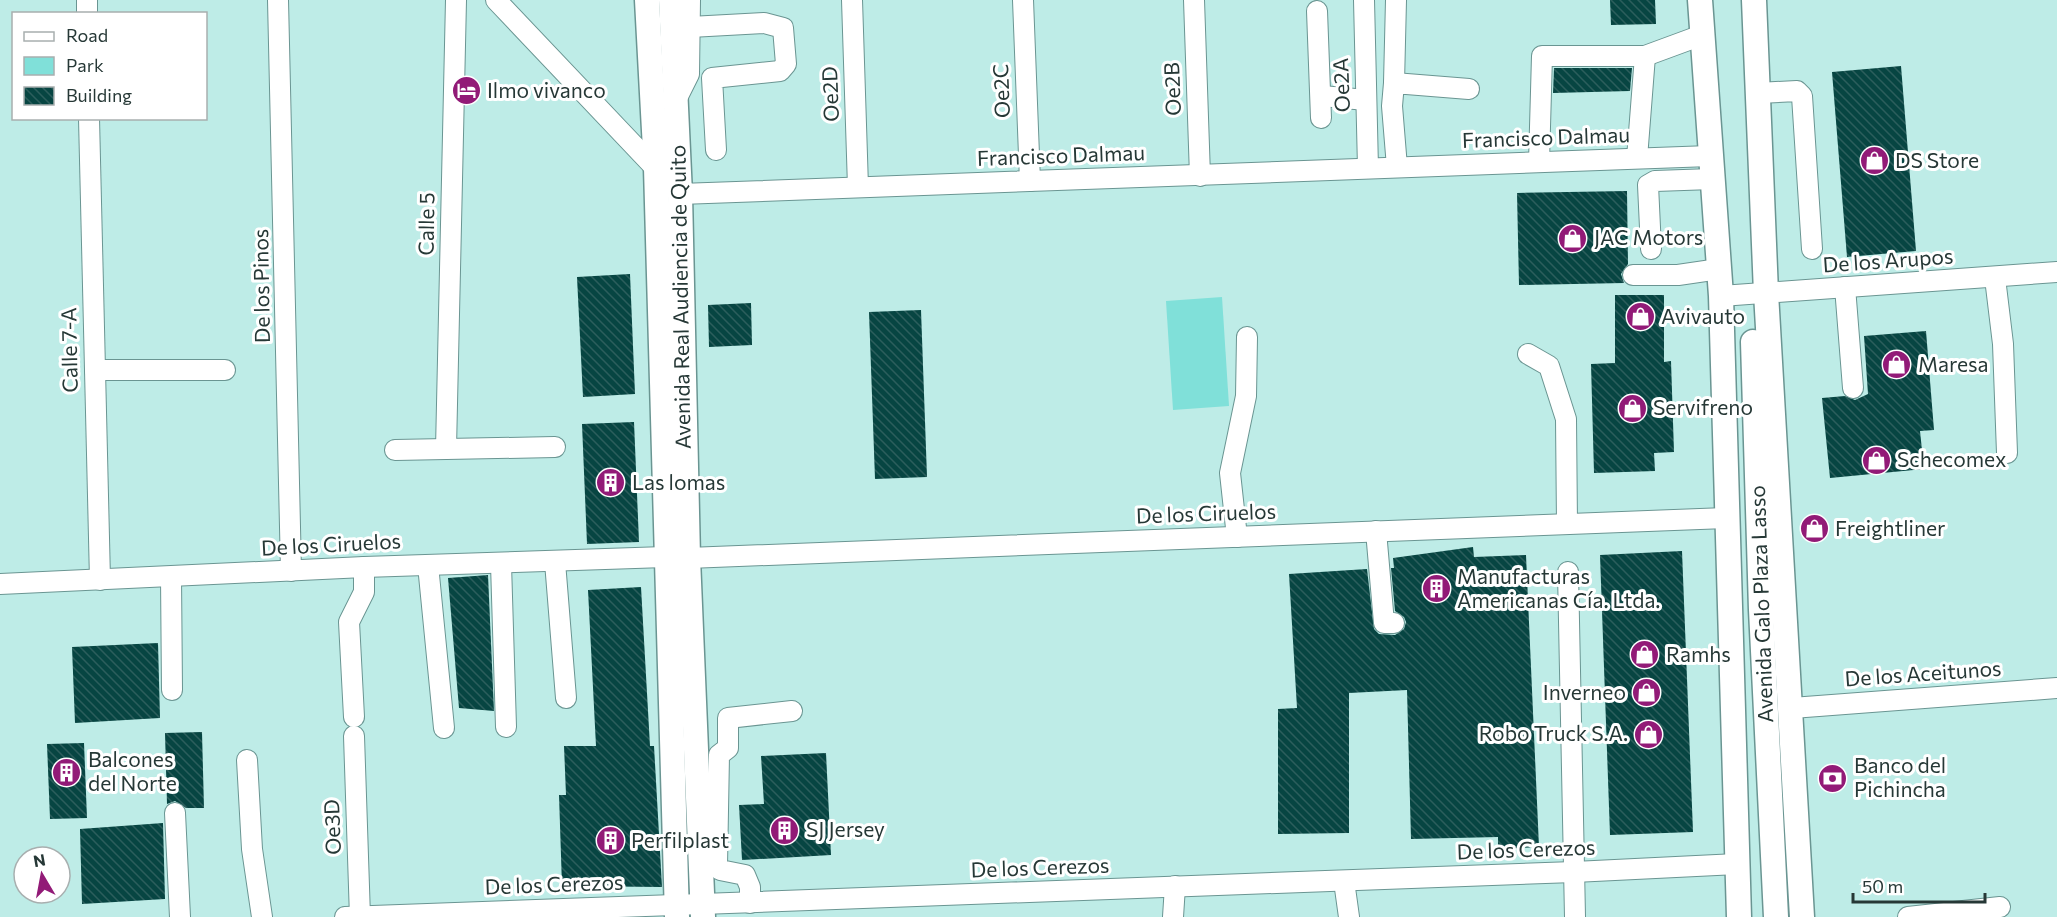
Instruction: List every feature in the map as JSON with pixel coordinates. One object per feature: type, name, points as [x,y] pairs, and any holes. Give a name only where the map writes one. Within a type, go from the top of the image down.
[{"type":"main road","name":"Avenida Real Audiencia de Quito","points":[[647,0],[676,557],[703,911]]},
{"type":"main road","name":"Avenida Real Audiencia de Quito","points":[[671,0],[680,194],[676,557],[677,911]]},
{"type":"main road","name":"Avenida Galo Plaza Lasso","points":[[1700,0],[1721,296],[1739,917]]},
{"type":"main road","name":"Avenida Galo Plaza Lasso","points":[[1754,0],[1766,293],[1792,708],[1802,917]]},
{"type":"main road","name":"Avenida Galo Plaza Lasso","points":[[1766,293],[1753,342],[1762,622],[1776,917]]},
{"type":"main road","name":"Avenida Galo Plaza Lasso","points":[[1721,296],[1738,343],[1761,917]]},
{"type":"street","name":"De los Pinos","points":[[278,0],[291,571]]},
{"type":"street","name":"Calle 5","points":[[446,449],[456,0]]},
{"type":"street","points":[[496,0],[680,194]]},
{"type":"street","points":[[676,100],[689,74],[690,0]]},
{"type":"street","name":"Oe2D","points":[[852,0],[858,187]]},
{"type":"street","name":"Oe2C","points":[[1023,0],[1030,181]]},
{"type":"street","name":"Oe2B","points":[[1194,0],[1200,176]]},
{"type":"street","name":"Oe2A","points":[[1364,0],[1368,168]]},
{"type":"street","points":[[1396,0],[1392,106],[1397,167]]},
{"type":"street","points":[[1317,11],[1322,96],[1321,118]]},
{"type":"street","points":[[690,27],[764,23],[783,28],[786,64],[780,71],[712,78],[716,150]]},
{"type":"street","points":[[1539,162],[1542,56],[1645,56],[1702,35]]},
{"type":"street","points":[[1637,158],[1645,56]]},
{"type":"street","points":[[1394,83],[1469,89]]},
{"type":"street","points":[[1758,93],[1797,91],[1802,96],[1812,249]]},
{"type":"street","points":[[1322,96],[1366,100]]},
{"type":"street","name":"Calle 7-A","points":[[89,120],[100,580]]},
{"type":"street","name":"Francisco Dalmau","points":[[680,194],[1637,158],[1711,167]]},
{"type":"street","points":[[1651,249],[1648,185],[1655,181],[1711,167]]},
{"type":"street","points":[[1633,275],[1678,275],[1719,269]]},
{"type":"street","name":"De los Arupos","points":[[1721,296],[2057,272]]},
{"type":"street","points":[[1995,278],[2003,344],[2007,453]]},
{"type":"street","points":[[1845,287],[1853,388]]},
{"type":"street","points":[[1237,537],[1230,473],[1246,396],[1247,337]]},
{"type":"street","points":[[1528,354],[1549,366],[1566,419],[1567,524]]},
{"type":"street","points":[[95,370],[225,370]]},
{"type":"street","points":[[395,450],[555,447]]},
{"type":"street","name":"De los Ciruelos","points":[[0,584],[364,567],[501,564],[1726,518]]},
{"type":"street","points":[[1376,531],[1384,622],[1394,623]]},
{"type":"street","points":[[555,562],[566,698]]},
{"type":"street","points":[[501,564],[506,728]]},
{"type":"street","points":[[428,565],[444,728]]},
{"type":"street","name":"Oe3D","points":[[360,917],[349,622],[364,592],[364,567]]},
{"type":"street","points":[[1568,572],[1575,917]]},
{"type":"street","points":[[171,577],[172,690]]},
{"type":"street","name":"De los Aceitunos","points":[[1792,708],[2057,688]]},
{"type":"street","points":[[750,903],[750,887],[745,875],[720,870],[717,866],[719,755],[728,748],[728,718],[792,711]]},
{"type":"street","points":[[247,760],[252,849],[262,917]]},
{"type":"street","points":[[175,813],[180,917]]},
{"type":"street","name":"De los Cerezos","points":[[345,917],[703,911],[750,903],[770,910],[1175,886],[1737,864]]},
{"type":"street","points":[[1344,881],[1349,917]]},
{"type":"street","points":[[1173,917],[1175,886]]},
{"type":"street","points":[[1908,917],[2000,908]]},
{"type":"green space","points":[[1222,297],[1229,406],[1173,410],[1166,301]]},
{"type":"building","points":[[1610,0],[1655,0],[1656,24],[1611,25]]},
{"type":"building","name":"DS Store","points":[[1901,66],[1916,251],[1847,257],[1832,72]]},
{"type":"building","points":[[1554,68],[1632,68],[1630,91],[1553,93]]},
{"type":"building","name":"JAC Motors","points":[[1627,191],[1628,264],[1621,274],[1624,283],[1519,285],[1517,193]]},
{"type":"building","points":[[630,274],[635,394],[583,397],[577,277]]},
{"type":"building","name":"Servifreno","points":[[1615,295],[1664,295],[1664,362],[1671,361],[1674,452],[1654,453],[1655,471],[1594,473],[1591,364],[1615,363]]},
{"type":"building","points":[[751,303],[752,345],[709,347],[708,305]]},
{"type":"building","points":[[921,310],[927,477],[875,479],[869,312]]},
{"type":"building","name":"Maresa","points":[[1926,331],[1934,430],[1920,431],[1924,469],[1830,478],[1822,398],[1845,396],[1855,400],[1868,394],[1864,336]]},
{"type":"building","name":"Las lomas","points":[[634,422],[639,542],[587,544],[582,424]]},
{"type":"building","points":[[1473,547],[1474,557],[1526,555],[1539,847],[1498,849],[1498,837],[1411,839],[1407,690],[1349,693],[1349,833],[1278,834],[1278,709],[1297,708],[1289,574],[1367,569],[1374,629],[1379,634],[1395,635],[1404,629],[1406,622],[1404,617],[1395,611],[1391,568],[1394,568],[1393,558]]},
{"type":"building","points":[[1682,551],[1693,832],[1610,835],[1600,555]]},
{"type":"building","points":[[488,575],[494,711],[459,708],[448,578]]},
{"type":"building","name":"Perfilplast","points":[[641,587],[650,746],[654,746],[662,887],[562,886],[559,795],[566,795],[564,746],[596,746],[588,590]]},
{"type":"building","points":[[158,643],[160,718],[75,723],[72,647]]},
{"type":"building","name":"Balcones del Norte","points":[[202,732],[204,808],[186,808],[175,801],[167,804],[165,733]]},
{"type":"building","name":"Balcones del Norte","points":[[84,743],[87,818],[50,819],[47,744]]},
{"type":"building","name":"SJ Jersey","points":[[826,753],[831,855],[742,860],[739,805],[764,804],[761,756]]},
{"type":"building","points":[[163,823],[165,899],[82,904],[80,829]]},
{"type":"place","name":"Ilmo vivanco","points":[[466,91]]},
{"type":"place","name":"DS Store","points":[[1874,161]]},
{"type":"place","name":"JAC Motors","points":[[1573,238]]},
{"type":"place","name":"Avivauto","points":[[1640,317]]},
{"type":"place","name":"Maresa","points":[[1897,365]]},
{"type":"place","name":"Servifreno","points":[[1632,408]]},
{"type":"place","name":"Schecomex","points":[[1876,460]]},
{"type":"place","name":"Las lomas","points":[[611,483]]},
{"type":"place","name":"Freightliner","points":[[1814,529]]},
{"type":"place","name":"Manufacturas Americanas Cía. Ltda.","points":[[1436,589]]},
{"type":"place","name":"Ramhs","points":[[1645,655]]},
{"type":"place","name":"Inverneo","points":[[1647,693]]},
{"type":"place","name":"Robo Truck S.A.","points":[[1649,734]]},
{"type":"place","name":"Balcones del Norte","points":[[67,772]]},
{"type":"place","name":"Banco del Pichincha","points":[[1833,778]]},
{"type":"place","name":"SJ Jersey","points":[[785,830]]},
{"type":"place","name":"Perfilplast","points":[[610,841]]}]
